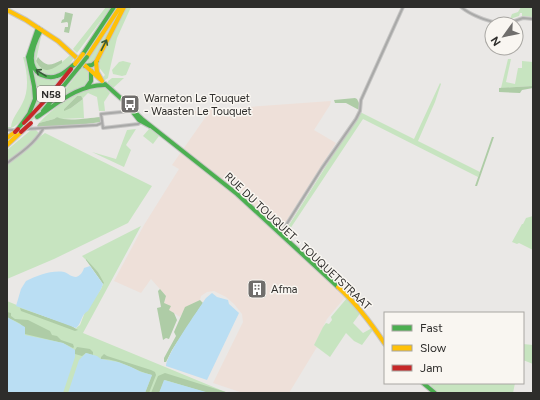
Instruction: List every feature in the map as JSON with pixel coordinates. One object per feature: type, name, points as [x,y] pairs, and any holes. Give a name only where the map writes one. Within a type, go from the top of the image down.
[{"type":"main road","name":"N58","points":[[7,138],[32,123],[37,117],[77,65],[114,7]]},
{"type":"main road","name":"N58","points":[[7,145],[24,122],[77,65],[87,57],[120,7]]},
{"type":"main road","points":[[85,66],[92,65],[97,61],[124,7]]},
{"type":"main road","name":"RUE DU TOUQUET - TOUQUETSTRAAT","points":[[7,10],[58,41],[128,105],[141,120]]},
{"type":"main road","points":[[40,29],[31,55],[32,64],[37,71],[46,76],[58,76],[77,65]]},
{"type":"main road","points":[[24,122],[29,114],[34,99],[34,86],[28,57],[40,29]]},
{"type":"main road","points":[[97,61],[97,72],[102,81]]},
{"type":"main road","points":[[86,88],[91,81],[91,71]]},
{"type":"main road","points":[[37,117],[60,101],[86,88],[97,85],[106,85]]},
{"type":"main road","name":"RUE DU TOUQUET - TOUQUETSTRAAT","points":[[128,105],[131,111],[141,120],[237,194],[358,305],[384,342]]},
{"type":"main road","points":[[424,384],[435,393]]},
{"type":"street","points":[[280,234],[358,114],[361,100],[403,7]]},
{"type":"street","points":[[462,7],[467,12],[484,19]]},
{"type":"street","points":[[131,111],[101,114],[103,128],[138,124],[141,120]]},
{"type":"street","points":[[7,130],[43,129],[97,125],[102,123]]},
{"type":"street","points":[[7,163],[29,146],[43,129]]},
{"type":"shaded area","points":[[331,101],[314,130],[336,143],[278,234],[346,296],[327,319],[314,345],[317,347],[289,393],[243,393],[213,383],[243,322],[242,314],[234,304],[226,297],[214,291],[207,292],[201,296],[200,300],[186,307],[180,317],[169,310],[164,303],[166,296],[151,279],[141,293],[114,281],[144,225],[179,169],[172,165],[207,115],[196,115],[194,111]]},
{"type":"green space","points":[[106,7],[111,7],[77,53],[73,49]]},
{"type":"green space","points":[[126,7],[131,7],[117,38],[108,78],[105,80],[102,78],[105,75],[98,66],[98,62]]},
{"type":"green space","points":[[521,7],[533,7],[533,17],[522,16],[522,13],[520,13],[519,16],[511,16],[512,14],[518,12]]},
{"type":"green space","points":[[65,12],[73,14],[69,33],[64,32],[65,27],[68,27],[68,23],[61,23],[64,19]]},
{"type":"green space","points":[[120,13],[97,57],[93,63],[89,64],[87,62]]},
{"type":"green space","points":[[41,37],[36,61],[41,68],[53,67],[64,61],[70,55],[74,58],[59,74],[50,76],[44,74],[35,65],[34,51]]},
{"type":"green space","points":[[32,48],[32,66],[46,77],[64,74],[29,115],[36,99],[30,62]]},
{"type":"green space","points":[[23,57],[26,57],[33,97],[28,112],[19,123],[14,127],[7,129],[7,127],[11,127],[15,115],[25,99],[27,74]]},
{"type":"green space","points":[[38,57],[47,64],[52,64],[62,60],[62,63],[51,69],[45,70],[39,66],[36,61]]},
{"type":"green space","points":[[508,59],[511,59],[506,82],[515,84],[518,68],[522,68],[522,61],[533,62],[533,86],[501,88]]},
{"type":"green space","points":[[123,61],[131,63],[126,75],[122,76],[113,74],[112,70],[119,62]]},
{"type":"green space","points":[[78,63],[79,64],[46,106],[29,124],[28,123],[53,96]]},
{"type":"green space","points":[[83,67],[90,74],[88,84],[51,107]]},
{"type":"green space","points":[[112,78],[124,78],[113,88],[108,83],[108,81]]},
{"type":"green space","points":[[440,83],[441,84],[435,102],[418,141],[480,172],[478,177],[363,119],[286,235],[284,233],[360,112],[414,139]]},
{"type":"green space","points":[[95,86],[104,86],[110,93],[104,102],[105,111],[99,111],[97,97],[88,93],[83,98],[77,96],[64,109],[71,108],[83,99],[84,118],[60,119],[57,117],[39,123],[51,111],[65,101]]},
{"type":"green space","points":[[533,86],[533,88],[522,90],[520,93],[499,92],[499,88]]},
{"type":"green space","points":[[77,96],[81,96],[83,99],[71,108],[64,111],[64,109]]},
{"type":"green space","points":[[355,98],[359,103],[359,110],[346,103],[335,103],[334,100]]},
{"type":"green space","points":[[57,117],[66,119],[84,119],[100,117],[101,122],[79,125],[37,126],[39,123]]},
{"type":"green space","points":[[35,129],[38,132],[38,135],[31,143],[45,133],[152,186],[128,223],[54,259],[7,279],[7,163],[15,156],[7,162],[7,150],[31,130]]},
{"type":"green space","points":[[136,129],[126,145],[131,150],[124,167],[92,152],[116,159],[127,130]]},
{"type":"green space","points":[[149,129],[152,129],[159,136],[153,144],[143,136]]},
{"type":"green space","points":[[492,137],[494,137],[477,186],[475,186]]},
{"type":"green space","points":[[533,216],[533,250],[519,243],[517,244],[512,242],[526,218]]},
{"type":"green space","points":[[141,226],[83,333],[228,393],[7,393],[7,301],[77,330],[76,328],[80,325],[85,312],[103,284],[98,272],[82,256]]},
{"type":"green space","points":[[86,260],[98,272],[104,283],[103,284]]},
{"type":"green space","points":[[160,289],[166,296],[164,303],[171,306],[169,310],[174,313],[177,320],[169,339],[166,338],[163,340],[157,308],[161,307],[158,291]]},
{"type":"green space","points":[[347,298],[361,312],[353,323],[363,333],[372,328],[373,330],[362,345],[354,341],[346,333],[330,357],[314,345],[323,327],[326,323],[329,324],[332,320],[331,317]]},
{"type":"green space","points":[[200,300],[203,303],[172,350],[166,362],[164,362],[164,358],[176,336],[174,332],[185,307]]},
{"type":"green space","points":[[20,308],[70,325],[78,330],[75,331],[21,311]]},
{"type":"green space","points":[[7,312],[11,313],[11,316],[15,319],[28,320],[50,331],[52,335],[73,344],[74,347],[73,348],[63,343],[25,334],[24,327],[7,317]]},
{"type":"green space","points":[[524,344],[533,345],[533,364],[524,360]]},
{"type":"green space","points":[[77,347],[90,349],[93,352],[93,355],[86,353],[82,356],[75,354]]},
{"type":"green space","points":[[104,354],[155,372],[156,375],[149,393],[145,393],[152,375],[114,361],[101,359]]},
{"type":"green space","points":[[165,373],[229,393],[208,393],[165,380],[159,393],[151,393],[158,376]]},
{"type":"green space","points":[[432,384],[515,384],[513,393],[439,393],[431,386]]},
{"type":"water","points":[[90,266],[103,284],[88,311],[84,314],[76,328],[16,306],[21,289],[26,281],[39,275],[54,272],[64,272],[76,277],[81,274],[84,268]]},
{"type":"water","points":[[212,293],[217,297],[228,300],[229,304],[239,313],[207,380],[166,366],[171,352],[183,332],[206,298]]},
{"type":"water","points":[[7,317],[25,327],[25,335],[63,343],[75,350],[75,357],[63,393],[7,393]]},
{"type":"water","points":[[86,353],[97,356],[101,359],[118,362],[152,375],[145,393],[68,393],[79,360]]},
{"type":"water","points":[[164,380],[206,392],[208,393],[159,393]]},
{"type":"traffic: fast","points":[[83,54],[114,7]]},
{"type":"traffic: fast","points":[[18,129],[29,114],[35,99],[28,57],[38,28]]},
{"type":"traffic: fast","points":[[41,30],[33,47],[32,54],[33,66],[36,71],[43,76],[53,77],[62,74],[75,64]]},
{"type":"traffic: fast","points":[[79,67],[87,57]]},
{"type":"traffic: fast","points":[[85,66],[92,65],[97,61]]},
{"type":"traffic: fast","points":[[43,111],[79,67]]},
{"type":"traffic: fast","points":[[86,88],[91,81],[91,71]]},
{"type":"traffic: fast","points":[[105,84],[125,102],[139,120],[150,126]]},
{"type":"traffic: fast","points":[[37,117],[69,95],[87,88],[106,85]]},
{"type":"traffic: fast","points":[[127,105],[142,119],[237,194],[338,287]]},
{"type":"traffic: fast","points":[[424,384],[435,393]]},
{"type":"traffic: slow","points":[[87,57],[120,7]]},
{"type":"traffic: slow","points":[[102,81],[97,72],[96,62],[124,7]]},
{"type":"traffic: slow","points":[[7,10],[26,20],[58,41],[100,79]]},
{"type":"traffic: slow","points":[[75,64],[83,54]]},
{"type":"traffic: slow","points":[[7,138],[15,132]]},
{"type":"traffic: slow","points":[[7,145],[21,132]]},
{"type":"traffic: slow","points":[[338,287],[363,314],[384,343]]},
{"type":"traffic: jam","points":[[24,123],[51,94],[71,69]]},
{"type":"traffic: jam","points":[[21,132],[31,123]]},
{"type":"traffic: jam","points":[[15,132],[18,129]]},
{"type":"place","name":"Warneton Le Touquet - Waasten Le Touquet","points":[[130,104]]},
{"type":"place","name":"Afma","points":[[257,289]]}]
